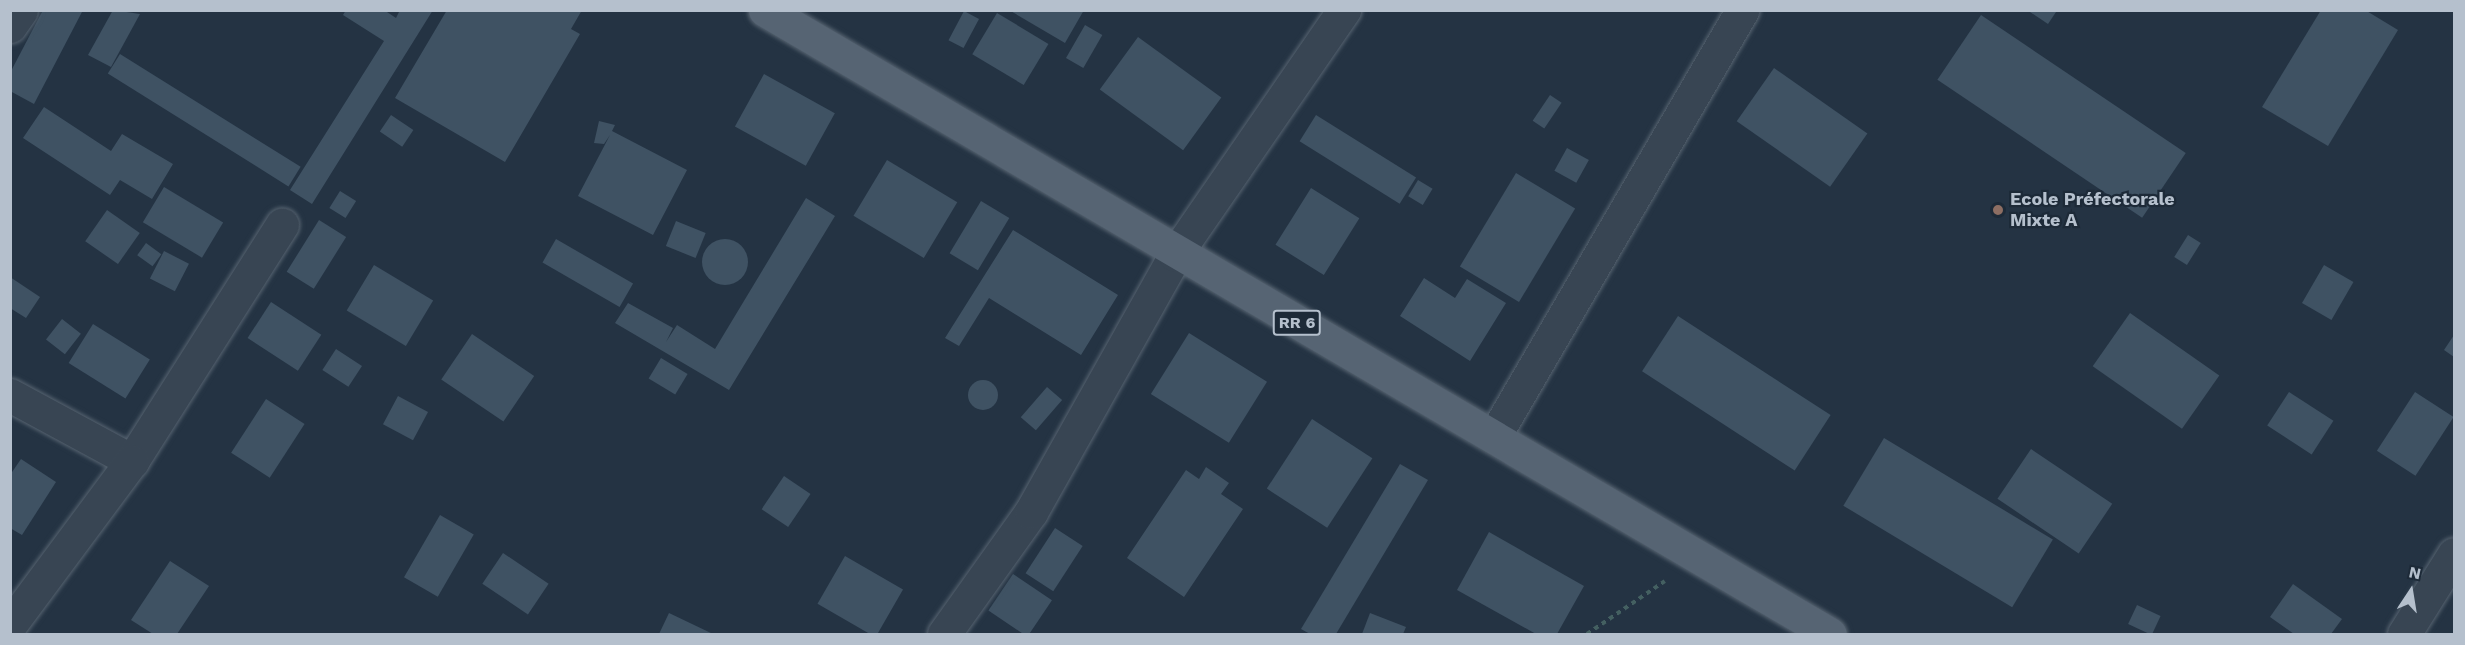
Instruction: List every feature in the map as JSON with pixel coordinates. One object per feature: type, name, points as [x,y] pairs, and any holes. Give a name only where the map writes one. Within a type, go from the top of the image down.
[{"type":"main road","name":"RR 6","points":[[765,10],[1175,255],[1495,435],[1830,634]]},
{"type":"street","points":[[10,26],[21,10]]},
{"type":"street","points":[[944,634],[1031,512],[1175,255],[1344,10]]},
{"type":"street","points":[[1495,435],[1742,10]]},
{"type":"street","points":[[10,625],[132,461],[282,225]]},
{"type":"street","points":[[10,395],[132,461]]},
{"type":"street","points":[[2404,634],[2454,555]]},
{"type":"path","points":[[1587,634],[1699,558]]},
{"type":"building","points":[[43,10],[83,10],[34,104],[10,91],[10,73]]},
{"type":"building","points":[[113,10],[140,14],[111,67],[88,55]]},
{"type":"building","points":[[346,10],[384,10],[396,18],[400,10],[433,10],[312,204],[290,190],[384,41],[343,15]]},
{"type":"building","points":[[447,10],[582,10],[571,29],[580,34],[505,162],[395,98]]},
{"type":"building","points":[[1009,10],[1084,10],[1065,43]]},
{"type":"building","points":[[2027,10],[2053,10],[2056,12],[2048,24]]},
{"type":"building","points":[[2321,10],[2365,10],[2398,30],[2328,146],[2262,107]]},
{"type":"building","points":[[964,11],[979,19],[964,48],[949,40]]},
{"type":"building","points":[[997,13],[1048,44],[1024,85],[972,54]]},
{"type":"building","points":[[1981,15],[2186,153],[2142,218],[1937,80]]},
{"type":"building","points":[[1085,25],[1102,35],[1083,68],[1066,58]]},
{"type":"building","points":[[1138,37],[1221,98],[1183,150],[1100,90]]},
{"type":"building","points":[[120,54],[301,167],[288,186],[108,74]]},
{"type":"building","points":[[1774,68],[1867,133],[1830,187],[1737,121]]},
{"type":"building","points":[[764,74],[835,113],[806,166],[735,126]]},
{"type":"building","points":[[1550,95],[1562,103],[1544,129],[1533,121]]},
{"type":"building","points":[[44,107],[111,151],[122,134],[173,164],[152,199],[120,180],[110,195],[23,138]]},
{"type":"building","points":[[391,115],[413,130],[402,147],[380,132]]},
{"type":"building","points":[[1316,115],[1416,178],[1400,204],[1300,141]]},
{"type":"building","points":[[599,121],[615,125],[612,131],[687,170],[653,235],[578,196],[610,135],[604,144],[594,143]]},
{"type":"building","points":[[1567,148],[1589,160],[1576,183],[1554,171]]},
{"type":"building","points":[[887,160],[957,202],[924,258],[854,216]]},
{"type":"building","points":[[1516,173],[1575,209],[1519,302],[1460,266]]},
{"type":"building","points":[[1418,180],[1433,189],[1423,205],[1408,196]]},
{"type":"building","points":[[164,187],[223,223],[202,258],[143,222]]},
{"type":"building","points":[[1311,188],[1359,218],[1324,275],[1275,245]]},
{"type":"building","points":[[340,191],[356,201],[346,218],[329,208]]},
{"type":"building","points":[[806,198],[835,216],[729,390],[615,323],[628,303],[673,328],[666,342],[677,325],[715,349]]},
{"type":"building","points":[[981,201],[1009,218],[978,270],[950,253]]},
{"type":"building","points":[[107,210],[140,233],[118,264],[85,241]]},
{"type":"building","points":[[319,220],[346,237],[314,289],[287,272]]},
{"type":"building","points":[[676,221],[706,233],[696,258],[666,246]]},
{"type":"building","points":[[1013,230],[1118,295],[1081,355],[989,298],[959,346],[945,338]]},
{"type":"building","points":[[2188,235],[2201,243],[2187,265],[2174,257]]},
{"type":"building","points":[[556,239],[633,283],[620,307],[542,262]]},
{"type":"building","points":[[725,239],[741,246],[748,262],[741,278],[725,285],[709,278],[702,262],[709,246]]},
{"type":"building","points":[[146,243],[161,254],[153,266],[137,255]]},
{"type":"building","points":[[164,251],[189,264],[175,291],[150,279]]},
{"type":"building","points":[[374,265],[433,301],[406,346],[347,310]]},
{"type":"building","points":[[2324,265],[2353,282],[2331,320],[2302,303]]},
{"type":"building","points":[[10,277],[40,297],[26,318],[10,308]]},
{"type":"building","points":[[1424,278],[1455,298],[1467,279],[1506,303],[1470,361],[1400,316]]},
{"type":"building","points":[[271,302],[321,335],[298,371],[248,338]]},
{"type":"building","points":[[2130,313],[2219,376],[2182,429],[2093,366]]},
{"type":"building","points":[[1678,316],[1831,415],[1795,470],[1642,371]]},
{"type":"building","points":[[62,319],[81,334],[65,354],[46,339]]},
{"type":"building","points":[[93,324],[150,360],[125,399],[69,363]]},
{"type":"building","points":[[1189,333],[1267,382],[1229,443],[1151,394]]},
{"type":"building","points":[[472,334],[534,376],[503,422],[441,380]]},
{"type":"building","points":[[2454,335],[2454,357],[2444,350]]},
{"type":"building","points":[[336,349],[362,366],[348,387],[322,370]]},
{"type":"building","points":[[661,358],[688,374],[675,395],[649,379]]},
{"type":"building","points":[[983,380],[994,384],[998,395],[994,406],[983,410],[972,406],[968,395],[972,384]]},
{"type":"building","points":[[1047,387],[1062,400],[1036,430],[1021,417]]},
{"type":"building","points":[[2289,392],[2333,421],[2312,454],[2267,426]]},
{"type":"building","points":[[2415,392],[2454,417],[2415,476],[2377,451]]},
{"type":"building","points":[[398,396],[428,412],[413,440],[383,424]]},
{"type":"building","points":[[266,399],[305,424],[270,478],[231,453]]},
{"type":"building","points":[[1312,419],[1372,458],[1327,528],[1267,489]]},
{"type":"building","points":[[1884,438],[2053,539],[2012,607],[1843,506]]},
{"type":"building","points":[[2031,449],[2112,504],[2079,554],[1997,499]]},
{"type":"building","points":[[21,459],[56,482],[22,535],[10,528],[10,475]]},
{"type":"building","points":[[1400,464],[1428,480],[1336,634],[1310,634],[1301,629]]},
{"type":"building","points":[[1206,467],[1229,483],[1221,494],[1243,509],[1184,597],[1127,558],[1186,470],[1199,479]]},
{"type":"building","points":[[784,476],[811,494],[788,527],[762,509]]},
{"type":"building","points":[[440,515],[474,534],[438,597],[404,577]]},
{"type":"building","points":[[1055,528],[1083,546],[1053,591],[1026,573]]},
{"type":"building","points":[[1489,532],[1584,586],[1557,634],[1536,634],[1457,590]]},
{"type":"building","points":[[503,553],[549,584],[528,614],[482,584]]},
{"type":"building","points":[[845,556],[903,590],[877,634],[870,634],[818,604]]},
{"type":"building","points":[[170,561],[209,586],[177,634],[153,634],[131,620]]},
{"type":"building","points":[[1013,574],[1052,600],[1029,634],[1023,634],[988,610]]},
{"type":"building","points":[[2293,584],[2342,619],[2331,634],[2294,634],[2270,617]]},
{"type":"building","points":[[2137,605],[2161,616],[2152,634],[2128,624]]},
{"type":"building","points":[[669,613],[713,634],[659,634]]},
{"type":"building","points":[[1370,613],[1406,627],[1403,634],[1362,634]]},
{"type":"place","name":"Ecole Préfectorale Mixte A","points":[[1998,210]]}]
